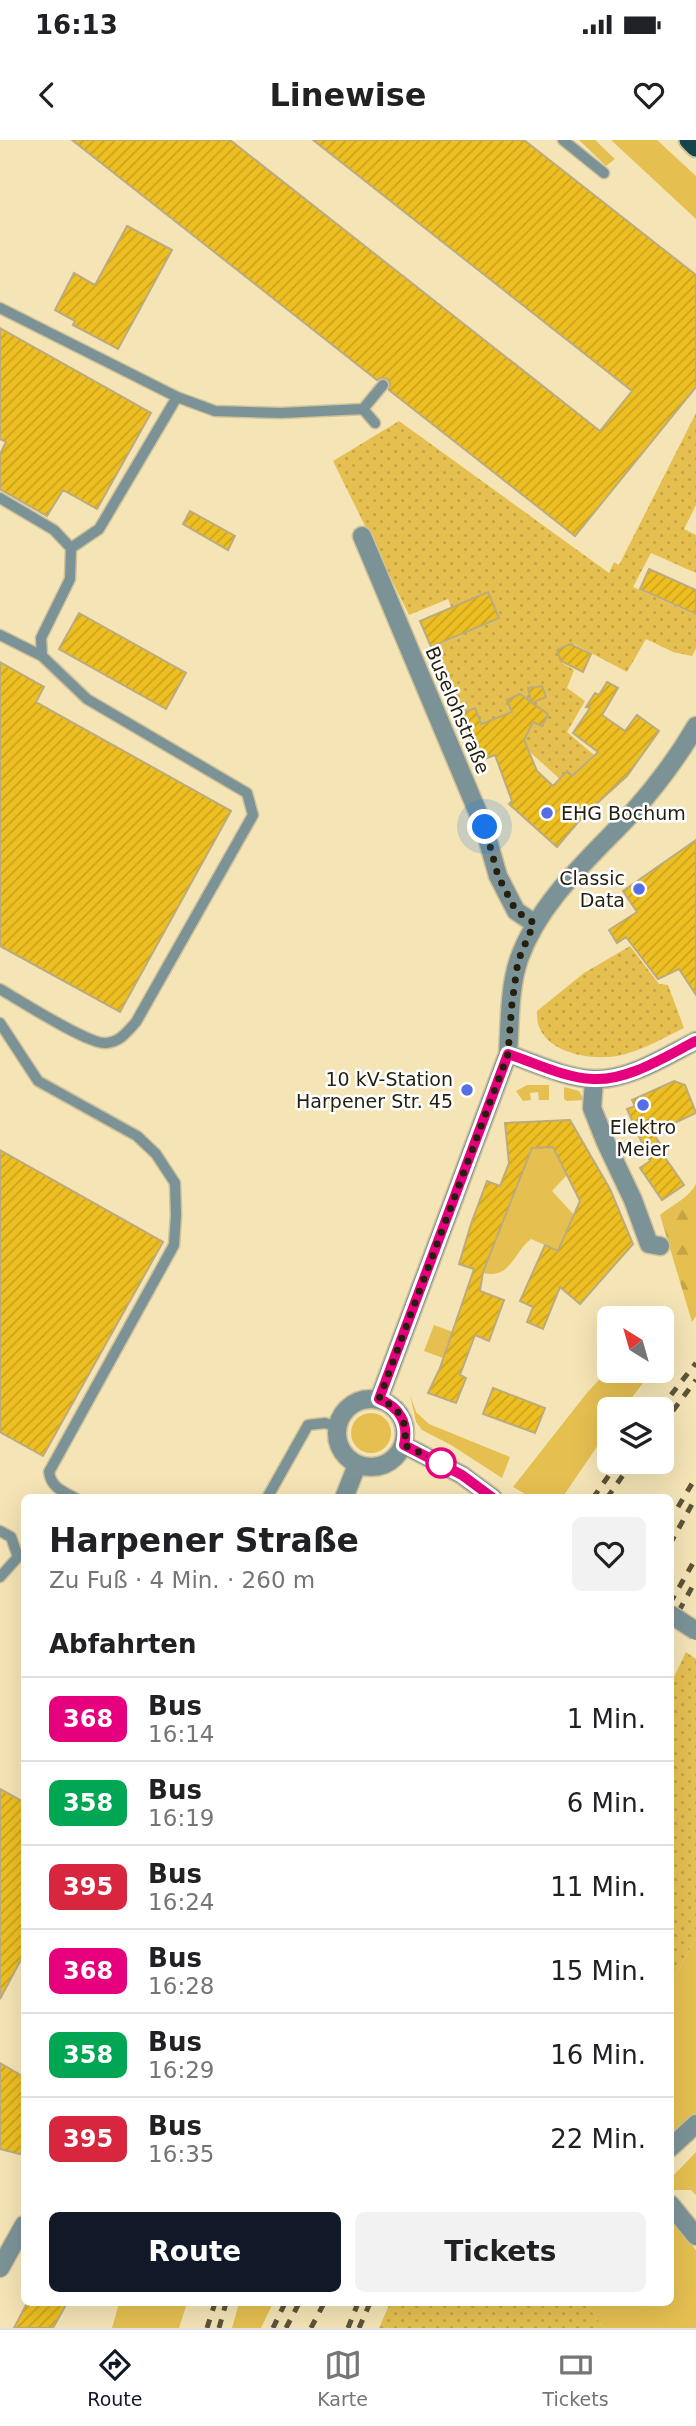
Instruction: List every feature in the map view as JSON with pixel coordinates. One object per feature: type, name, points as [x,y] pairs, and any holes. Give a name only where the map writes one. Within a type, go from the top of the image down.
[{"type":"highway","points":[[689,140],[696,147]]},
{"type":"street","name":"Buselohstraße","points":[[362,537],[485,827],[498,876],[516,911],[534,923]]},
{"type":"street","points":[[379,1399],[508,1054],[518,961],[534,923],[559,891],[635,810],[676,760],[696,726]]},
{"type":"street","points":[[508,1054],[576,1077],[594,1080],[638,1069],[696,1041]]},
{"type":"street","points":[[594,1080],[592,1108],[633,1200],[649,1244],[660,1246]]},
{"type":"street","points":[[379,1399],[388,1403],[401,1416],[405,1426],[404,1445],[398,1455],[379,1467],[357,1465],[340,1449],[337,1427],[341,1416],[357,1402],[379,1399]]},
{"type":"street","points":[[404,1445],[462,1475],[488,1494]]},
{"type":"street","points":[[346,1494],[357,1465]]},
{"type":"street","points":[[674,1617],[696,1631]]},
{"type":"street","points":[[674,2144],[696,2124]]},
{"type":"street","points":[[674,2209],[696,2236]]},
{"type":"street","points":[[0,2268],[21,2230]]},
{"type":"lane","points":[[563,140],[604,173]]},
{"type":"lane","points":[[0,308],[177,397],[215,411],[281,413],[363,409],[383,385]]},
{"type":"lane","points":[[71,548],[99,529],[177,397]]},
{"type":"lane","points":[[363,409],[375,423]]},
{"type":"lane","points":[[0,498],[54,530],[71,548],[70,579],[41,638],[42,656]]},
{"type":"lane","points":[[0,635],[42,656],[88,699],[247,793],[253,815],[136,1022],[119,1040],[103,1044],[87,1038],[0,989]]},
{"type":"lane","points":[[0,1023],[38,1082],[137,1136],[156,1154],[175,1182],[174,1245],[49,1472],[50,1480],[67,1494]]},
{"type":"lane","points":[[269,1494],[308,1425],[325,1423],[337,1427]]},
{"type":"lane","points":[[0,1531],[11,1536],[18,1557],[0,1577]]},
{"type":"green space","points":[[579,140],[595,140],[615,159],[606,166]]},
{"type":"green space","points":[[611,140],[657,140],[696,176],[696,219]]},
{"type":"green space","points":[[696,413],[696,505],[684,529],[696,535],[696,573],[651,553],[633,587],[696,615],[696,648],[692,656],[673,652],[646,639],[627,672],[574,644],[562,663],[574,670],[567,688],[585,701],[567,732],[600,760],[571,789],[522,745],[506,752],[492,719],[464,728],[429,649],[462,635],[448,599],[409,615],[333,461],[399,421],[609,573],[614,562],[619,565]]},
{"type":"green space","points":[[630,946],[659,984],[668,985],[684,1028],[643,1048],[617,1056],[578,1055],[553,1044],[544,1036],[538,1025],[537,1011],[584,973]]},
{"type":"green space","points":[[527,1085],[549,1085],[549,1100],[539,1100],[538,1092],[530,1093],[531,1100],[523,1101],[516,1091]]},
{"type":"green space","points":[[564,1087],[579,1091],[584,1100],[567,1101],[564,1099]]},
{"type":"green space","points":[[557,1147],[567,1175],[552,1191],[574,1215],[559,1251],[531,1239],[506,1269],[492,1274],[483,1273],[484,1263],[512,1192],[508,1149]]},
{"type":"green space","points":[[696,1184],[696,1316],[692,1322],[660,1215],[685,1197]]},
{"type":"green space","points":[[434,1325],[453,1332],[446,1349],[448,1360],[424,1351]]},
{"type":"green space","points":[[597,1382],[643,1383],[632,1397],[597,1397],[597,1447],[565,1494],[525,1494],[513,1487]]},
{"type":"green space","points":[[410,1395],[416,1412],[429,1424],[510,1457],[502,1478],[422,1430],[416,1422]]},
{"type":"green space","points":[[371,1413],[385,1419],[391,1433],[385,1447],[371,1453],[357,1447],[351,1433],[357,1419]]},
{"type":"green space","points":[[686,1652],[696,1659],[696,1937],[674,1978],[674,1677]]},
{"type":"green space","points":[[696,1937],[696,2116],[674,2132],[674,1978]]},
{"type":"green space","points":[[696,2152],[696,2195],[691,2190],[674,2190],[674,2175]]},
{"type":"green space","points":[[674,2223],[696,2250],[696,2328],[604,2328],[587,2306],[674,2306]]},
{"type":"green space","points":[[118,2306],[186,2306],[179,2328],[112,2328]]},
{"type":"green space","points":[[238,2306],[272,2306],[261,2328],[232,2328]]},
{"type":"green space","points":[[389,2306],[587,2306],[604,2328],[379,2328]]},
{"type":"building","points":[[72,140],[230,140],[600,431],[632,391],[313,140],[524,140],[696,275],[696,387],[575,536],[389,390],[390,383],[387,379],[377,380]]},
{"type":"building","points":[[127,226],[172,250],[118,349],[73,325],[75,321],[55,310],[74,273],[95,285]]},
{"type":"building","points":[[0,328],[151,413],[97,509],[63,490],[47,516],[0,489],[0,454],[6,442],[0,439]]},
{"type":"building","points":[[190,511],[235,536],[228,550],[183,524]]},
{"type":"building","points":[[649,569],[696,590],[696,614],[640,589]]},
{"type":"building","points":[[488,592],[499,618],[431,647],[420,621]]},
{"type":"building","points":[[79,613],[186,673],[166,709],[59,649]]},
{"type":"building","points":[[570,644],[591,654],[583,672],[561,661],[557,650]]},
{"type":"building","points":[[0,662],[44,687],[36,702],[231,811],[120,1012],[0,946]]},
{"type":"building","points":[[607,682],[618,688],[602,715],[625,731],[637,715],[659,731],[627,776],[584,815],[557,847],[509,804],[512,801],[495,755],[479,761],[466,731],[469,730],[462,713],[475,708],[481,724],[512,712],[507,700],[520,694],[531,702],[528,688],[542,686],[546,697],[532,703],[548,714],[542,726],[533,722],[524,740],[537,771],[553,786],[567,771],[572,776],[598,752],[573,733],[590,708],[586,707],[595,693],[599,695]]},
{"type":"building","points":[[696,840],[696,995],[679,969],[658,979],[626,937],[617,943],[609,930],[637,912],[623,891]]},
{"type":"building","points":[[674,1081],[685,1085],[696,1113],[653,1133],[667,1154],[664,1156],[684,1185],[662,1200],[640,1168],[650,1161],[627,1109],[635,1106],[632,1100]]},
{"type":"building","points":[[570,1120],[610,1189],[633,1244],[580,1304],[560,1287],[543,1329],[527,1322],[533,1307],[520,1301],[545,1245],[558,1251],[580,1201],[553,1147],[532,1148],[483,1272],[480,1291],[504,1300],[489,1341],[475,1335],[460,1375],[466,1378],[456,1403],[428,1393],[440,1368],[474,1269],[459,1264],[471,1224],[487,1181],[500,1186],[509,1163],[505,1123]]},
{"type":"building","points":[[0,1150],[163,1242],[43,1456],[0,1432]]},
{"type":"building","points":[[493,1388],[545,1408],[535,1433],[483,1414]]},
{"type":"building","points":[[0,1789],[21,1800],[21,1960],[0,1999]]},
{"type":"building","points":[[0,2063],[21,2075],[21,2152],[0,2149]]},
{"type":"building","points":[[25,2306],[65,2306],[53,2328],[14,2328]]},
{"type":"railway","points":[[669,1397],[696,1363]]},
{"type":"railway","points":[[674,1409],[696,1380]]},
{"type":"railway","points":[[596,1494],[610,1474]]},
{"type":"railway","points":[[610,1494],[624,1474]]},
{"type":"railway","points":[[678,1507],[696,1477]]},
{"type":"railway","points":[[674,1537],[696,1497]]},
{"type":"railway","points":[[674,1596],[696,1558]]},
{"type":"railway","points":[[674,1620],[696,1580]]},
{"type":"railway","points":[[207,2328],[214,2306]]},
{"type":"railway","points":[[219,2328],[225,2306]]},
{"type":"railway","points":[[273,2328],[284,2306]]},
{"type":"railway","points":[[286,2328],[297,2306]]},
{"type":"railway","points":[[311,2328],[322,2306]]},
{"type":"railway","points":[[348,2328],[357,2306]]},
{"type":"railway","points":[[359,2328],[369,2306]]},
{"type":"bus line","name":"368","points":[[488,1494],[462,1475],[404,1445],[405,1426],[401,1416],[396,1409],[379,1399],[508,1054],[576,1077],[594,1080],[638,1069],[696,1041]]},
{"type":"place","name":"EHG Bochum","points":[[547,813]]},
{"type":"place","name":"Classic Data","points":[[639,889]]},
{"type":"place","name":"10 kV-Station Harpener Str. 45","points":[[467,1090]]},
{"type":"place","name":"Elektro Meier","points":[[643,1105]]},
{"type":"route","points":[[441,1463],[404,1445],[405,1426],[401,1416],[396,1409],[379,1399],[508,1054],[518,961],[534,923],[516,911],[498,876],[485,827]]}]
